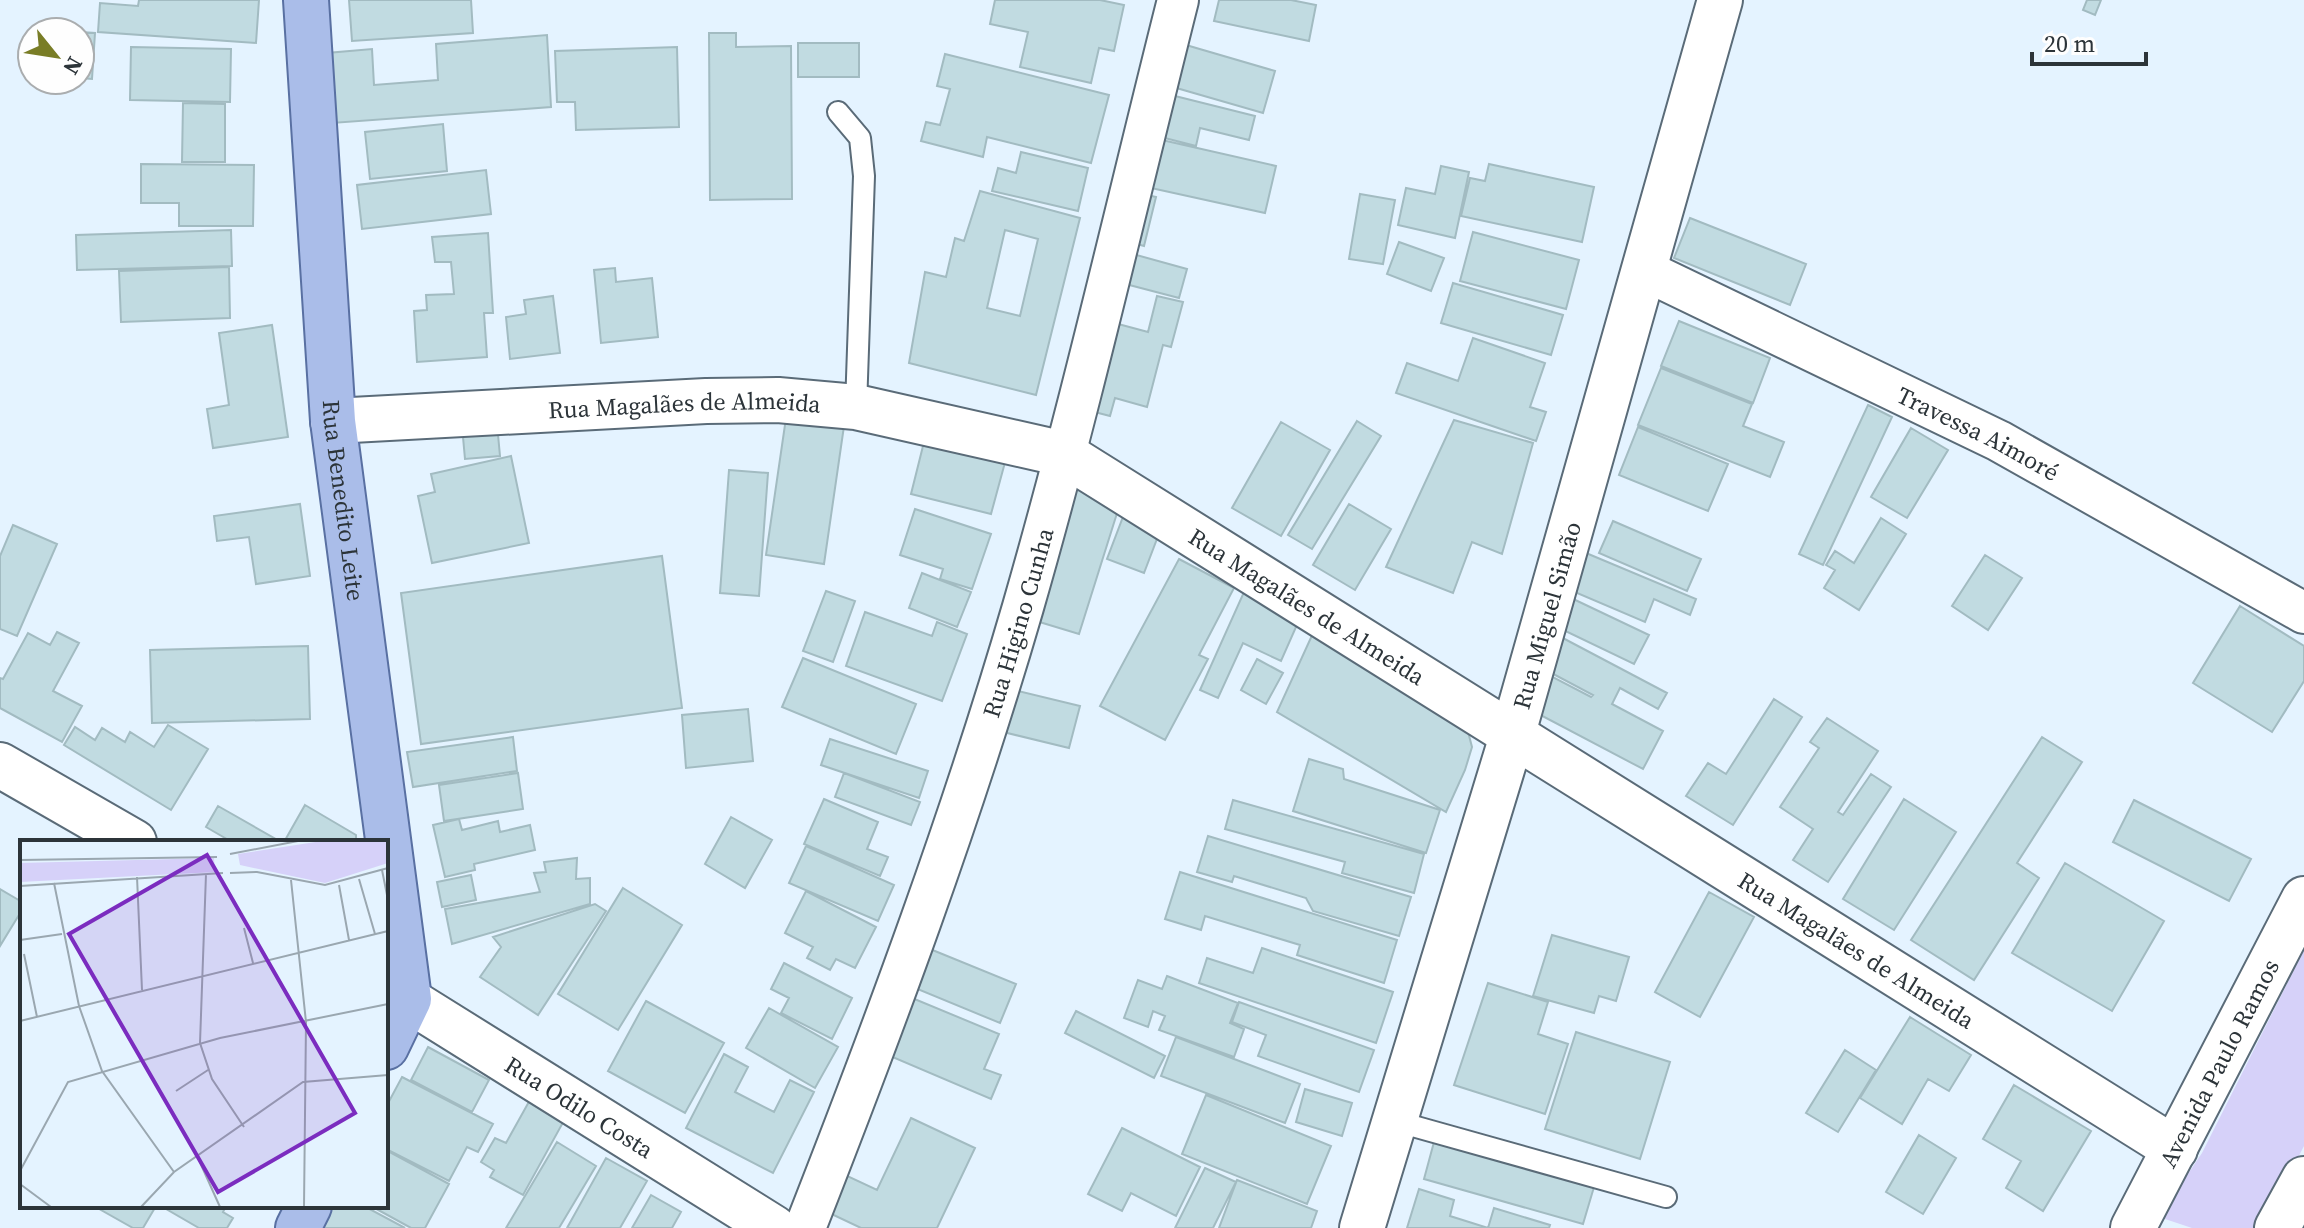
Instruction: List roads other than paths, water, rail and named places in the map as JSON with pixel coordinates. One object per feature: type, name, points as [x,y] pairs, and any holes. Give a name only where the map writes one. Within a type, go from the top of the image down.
[{"type":"main road","name":"Rua Benedito Leite","points":[[306,0],[333,421],[380,840]]},
{"type":"main road","name":"Rua Benedito Leite","points":[[388,913],[397,993]]},
{"type":"main road","points":[[388,1037],[397,993]]},
{"type":"main road","points":[[298,1228],[308,1208]]},
{"type":"street","name":"Rua Higino Cunha","points":[[805,1228],[864,1079],[963,794],[1022,608],[1064,454],[1178,0]]},
{"type":"street","name":"Rua Miguel Simão","points":[[1362,1228],[1513,733],[1720,0]]},
{"type":"street","name":"Travessa Aimoré","points":[[1644,270],[1999,441],[2304,613]]},
{"type":"street","name":"Rua Magalães de Almeida","points":[[333,421],[778,400],[856,407],[1064,454],[2175,1149]]},
{"type":"street","points":[[0,765],[131,840]]},
{"type":"street","name":"Avenida Paulo Ramos","points":[[2133,1228],[2304,899]]},
{"type":"street","name":"Rua Odilo Costa","points":[[397,993],[774,1228]]},
{"type":"street","points":[[2277,1228],[2304,1179]]},
{"type":"lane","points":[[838,112],[860,138],[864,176],[856,407]]},
{"type":"lane","points":[[1395,1121],[1666,1197]]}]
